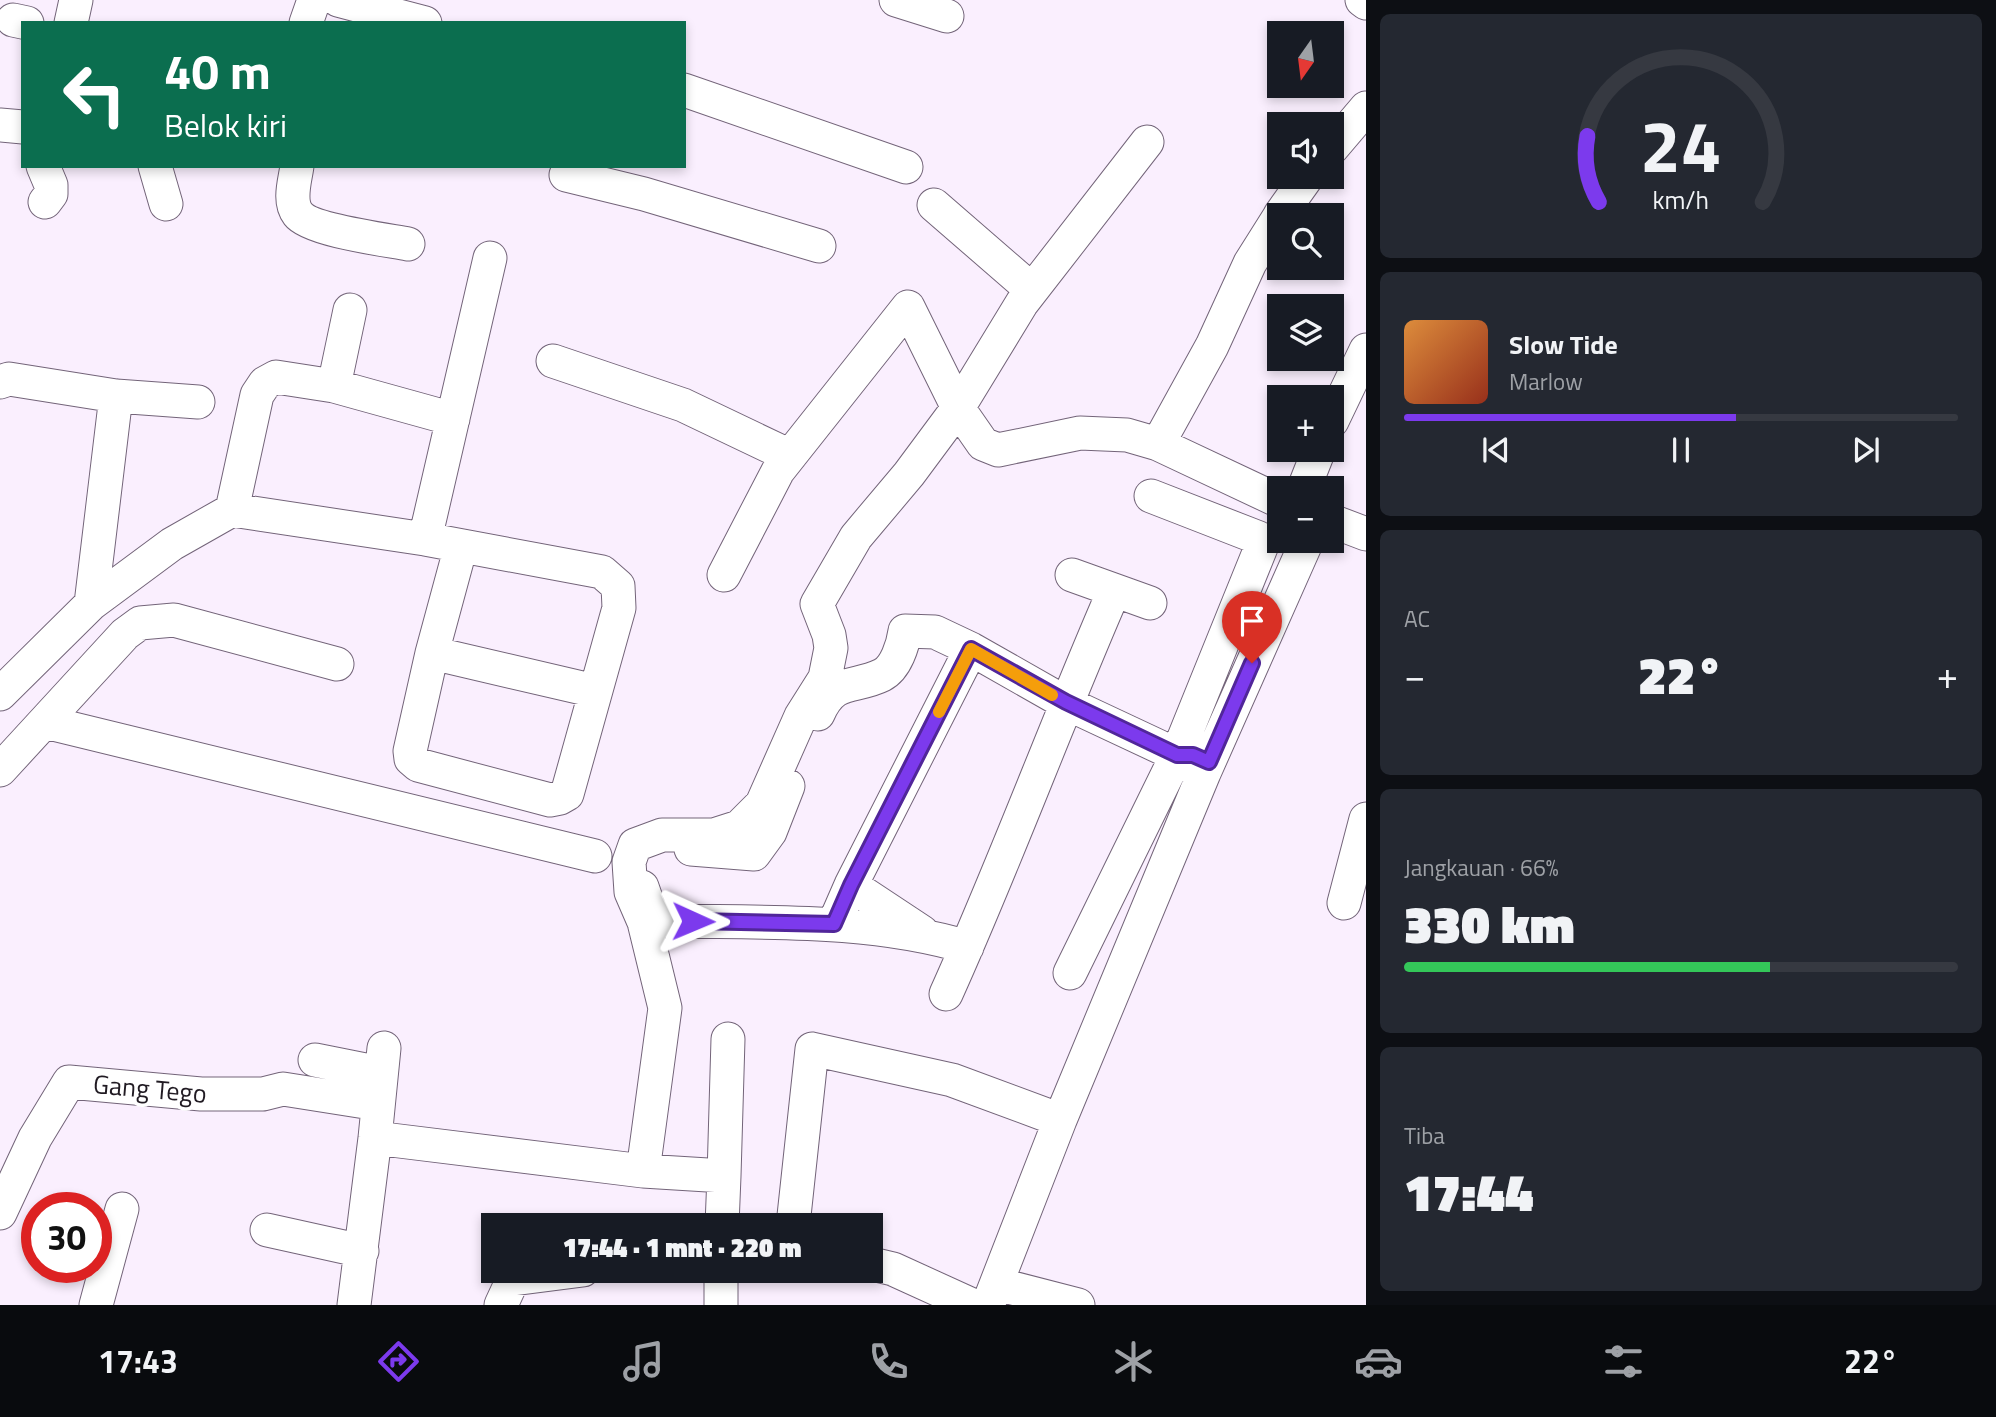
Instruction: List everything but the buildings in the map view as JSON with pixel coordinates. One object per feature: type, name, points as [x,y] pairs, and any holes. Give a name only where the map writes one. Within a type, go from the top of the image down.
[{"type":"street","points":[[71,21],[76,0]]},
{"type":"street","points":[[307,21],[314,0]]},
{"type":"street","points":[[338,0],[417,21]]},
{"type":"street","points":[[896,0],[947,16]]},
{"type":"street","points":[[686,93],[906,167]]},
{"type":"street","points":[[1344,134],[1366,108]]},
{"type":"street","points":[[0,125],[21,127]]},
{"type":"street","points":[[643,1171],[665,1008],[644,922],[631,892],[629,862],[635,845],[662,835],[714,835],[739,827],[762,804],[802,716],[825,678],[831,648],[817,604],[856,537],[909,474],[958,408],[1022,303],[1147,142]]},
{"type":"street","points":[[44,168],[51,185],[51,194],[45,202]]},
{"type":"street","points":[[156,168],[166,204]]},
{"type":"street","points":[[296,168],[292,199],[299,215],[315,226],[408,244]]},
{"type":"street","points":[[566,175],[649,180],[819,246]]},
{"type":"street","points":[[934,205],[1032,290]]},
{"type":"street","points":[[1158,444],[1212,346],[1250,264],[1267,237]]},
{"type":"street","points":[[425,539],[490,258]]},
{"type":"street","points":[[724,575],[778,471],[908,307],[958,408],[983,444],[998,450],[1080,433],[1127,435],[1158,444],[1267,495]]},
{"type":"street","points":[[334,386],[350,310]]},
{"type":"street","points":[[1344,396],[1366,350]]},
{"type":"street","points":[[553,361],[683,405],[790,456]]},
{"type":"street","points":[[232,510],[257,395],[265,383],[276,377],[334,386],[453,419]]},
{"type":"street","points":[[0,382],[9,379],[116,396],[198,402]]},
{"type":"street","points":[[91,604],[116,396]]},
{"type":"street","points":[[986,1298],[1060,1120],[1197,763],[1262,545],[1259,538],[1151,496]]},
{"type":"street","points":[[0,694],[91,604],[172,544],[232,510],[425,539],[602,572],[618,586],[619,608],[567,794],[560,798],[550,800],[418,765],[411,759],[410,751],[432,653],[461,546]]},
{"type":"street","points":[[1344,525],[1366,534]]},
{"type":"street","points":[[1070,973],[1197,763],[1301,553]]},
{"type":"street","points":[[1072,575],[1150,603]]},
{"type":"street","points":[[946,994],[1114,591]]},
{"type":"street","points":[[0,769],[125,634],[140,623],[174,620],[337,664]]},
{"type":"street","points":[[967,947],[927,935],[834,924],[665,921],[650,910],[638,877],[646,855],[666,847],[754,853],[770,832],[824,699],[844,685],[884,674],[902,649],[905,631],[935,632],[1066,702],[1197,763]]},
{"type":"street","points":[[834,924],[851,885],[971,649]]},
{"type":"street","points":[[432,653],[595,691]]},
{"type":"street","points":[[45,722],[595,856]]},
{"type":"street","points":[[1344,903],[1366,819]]},
{"type":"street","points":[[851,885],[927,935]]},
{"type":"street","points":[[722,1213],[728,1039]]},
{"type":"street","points":[[794,1213],[812,1049],[952,1080],[1060,1120]]},
{"type":"street","points":[[316,1060],[381,1075],[354,1305]]},
{"type":"street","name":"Gang Tego","points":[[0,1213],[35,1138],[68,1082],[201,1094],[263,1094],[381,1075]]},
{"type":"street","points":[[375,1138],[643,1171],[724,1176]]},
{"type":"street","points":[[96,1305],[122,1209]]},
{"type":"street","points":[[267,1230],[362,1251]]},
{"type":"street","points":[[883,1267],[986,1298],[1079,1305]]},
{"type":"street","points":[[500,1305],[511,1283]]},
{"type":"street","points":[[721,1283],[721,1305]]},
{"type":"slow traffic","points":[[939,712],[971,649],[1052,695]]},
{"type":"route","points":[[693,921],[834,924],[851,885],[971,649],[1066,702],[1177,755],[1193,755],[1209,762],[1252,663]]}]
